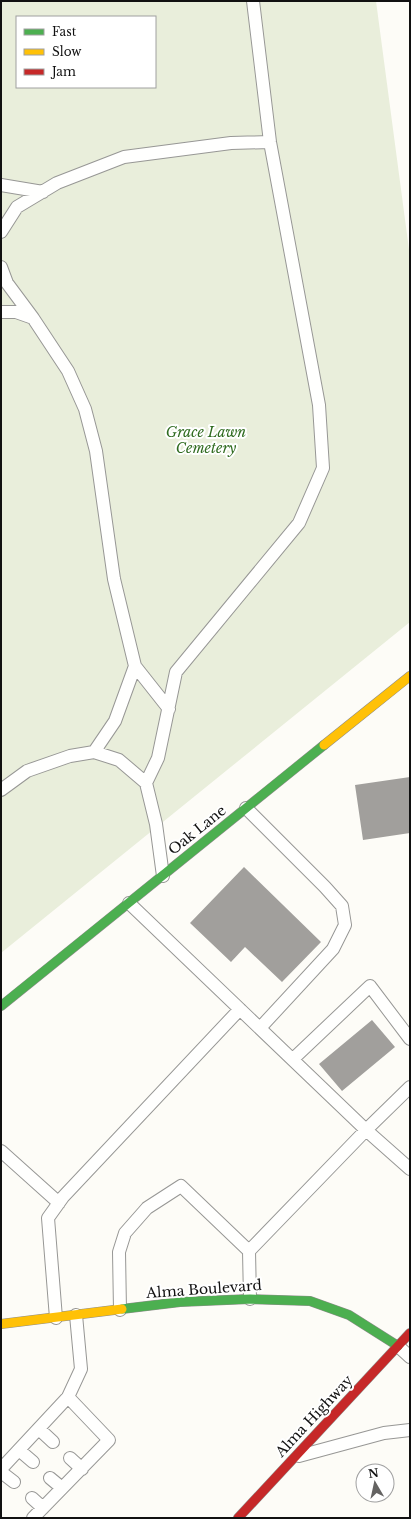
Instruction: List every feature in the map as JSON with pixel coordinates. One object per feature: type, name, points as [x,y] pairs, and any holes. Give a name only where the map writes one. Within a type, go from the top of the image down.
[{"type":"street","name":"Oak Lane","points":[[1,1006],[410,676]]},
{"type":"street","name":"Alma Boulevard","points":[[1,1324],[180,1302],[250,1299],[310,1301],[349,1315],[398,1346]]},
{"type":"street","name":"Alma Highway","points":[[238,1518],[410,1333]]},
{"type":"lane","points":[[146,784],[158,758],[176,672],[299,523],[323,468],[319,405],[270,142],[253,1]]},
{"type":"lane","points":[[1,232],[17,207],[57,183],[124,157],[231,143],[270,142]]},
{"type":"lane","points":[[1,185],[43,192]]},
{"type":"lane","points":[[1,267],[7,283],[33,318],[68,372],[85,409],[96,452],[114,579],[136,666],[169,709]]},
{"type":"lane","points":[[1,312],[16,312],[33,318]]},
{"type":"lane","points":[[94,752],[115,721],[136,666]]},
{"type":"lane","points":[[1,790],[27,771],[70,756],[94,752],[119,760],[146,784],[156,824],[162,876]]},
{"type":"lane","points":[[246,808],[342,906],[345,925],[333,949],[260,1028]]},
{"type":"lane","points":[[129,903],[366,1130],[410,1169]]},
{"type":"lane","points":[[293,1059],[370,986],[410,1038]]},
{"type":"lane","points":[[56,1318],[48,1218],[58,1203],[240,1009]]},
{"type":"lane","points":[[250,1299],[249,1250],[410,1087]]},
{"type":"lane","points":[[1,1151],[58,1203]]},
{"type":"lane","points":[[120,1310],[119,1252],[124,1233],[147,1208],[181,1186],[249,1250]]},
{"type":"lane","points":[[14,1482],[1,1470],[68,1397],[81,1369],[76,1315]]},
{"type":"lane","points":[[398,1346],[410,1357]]},
{"type":"lane","points":[[33,1518],[110,1440],[68,1397]]},
{"type":"lane","points":[[38,1429],[53,1442]]},
{"type":"lane","points":[[294,1457],[384,1433],[410,1430]]},
{"type":"lane","points":[[19,1450],[33,1462]]},
{"type":"lane","points":[[70,1458],[82,1469]]},
{"type":"lane","points":[[50,1478],[62,1488]]},
{"type":"lane","points":[[32,1498],[43,1508]]},
{"type":"green space","name":"Grace Lawn Cemetery","points":[[1,1],[376,1],[410,257],[410,622],[1,953]]},
{"type":"building","points":[[410,777],[410,833],[363,840],[355,785]]},
{"type":"building","points":[[244,867],[321,942],[282,982],[245,947],[231,962],[190,923]]},
{"type":"building","points":[[372,1020],[395,1047],[342,1091],[319,1064]]},
{"type":"traffic: fast","points":[[1,1006],[324,745]]},
{"type":"traffic: fast","points":[[122,1309],[180,1302],[250,1299],[310,1301],[349,1315],[398,1346]]},
{"type":"traffic: slow","points":[[324,745],[410,676]]},
{"type":"traffic: slow","points":[[1,1324],[122,1309]]},
{"type":"traffic: jam","points":[[238,1518],[410,1333]]}]
